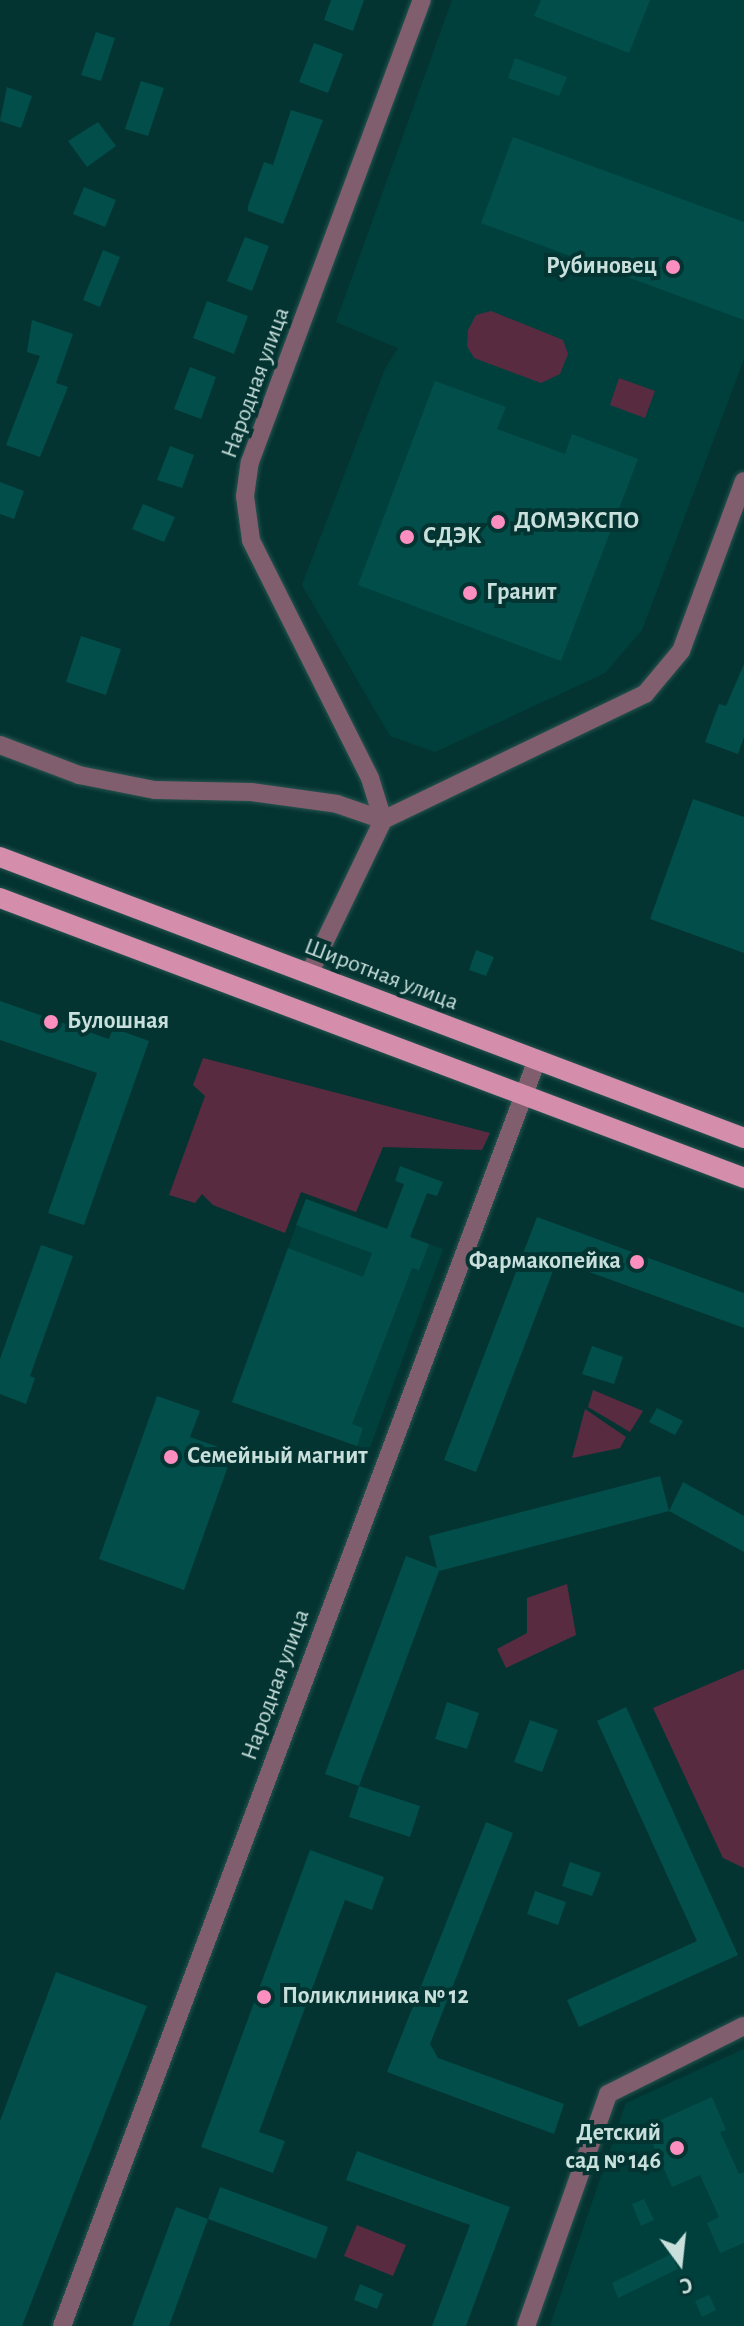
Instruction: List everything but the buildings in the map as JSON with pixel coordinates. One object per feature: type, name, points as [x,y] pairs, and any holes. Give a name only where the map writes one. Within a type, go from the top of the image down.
[{"type":"main road","name":"Широтная улица","points":[[0,857],[744,1138]]},
{"type":"main road","points":[[30,910],[49,906],[51,882],[43,873]]},
{"type":"main road","points":[[91,932],[76,916],[92,895],[104,897]]},
{"type":"main road","points":[[0,898],[744,1178]]},
{"type":"street","name":"Народная улица","points":[[383,820],[370,778],[283,614],[251,540],[245,496],[250,462],[422,0]]},
{"type":"street","points":[[309,974],[383,820],[645,694],[681,651],[744,481]]},
{"type":"street","points":[[0,745],[79,775],[155,790],[251,792],[337,804],[383,820]]},
{"type":"street","name":"Народная улица","points":[[62,2326],[536,1062]]},
{"type":"street","points":[[526,2326],[608,2094],[744,2026]]},
{"type":"shaded area","points":[[452,0],[744,0],[744,359],[642,630],[605,673],[435,752],[390,736],[302,585],[385,369],[398,348],[336,322]]},
{"type":"shaded area","points":[[491,311],[563,340],[568,354],[560,374],[541,383],[474,358],[467,346],[468,330],[476,315]]},
{"type":"shaded area","points":[[619,378],[655,391],[645,418],[610,405]]},
{"type":"shaded area","points":[[203,1058],[490,1133],[482,1150],[383,1147],[356,1212],[301,1192],[285,1233],[213,1205],[202,1194],[195,1203],[169,1195],[205,1096],[193,1085]]},
{"type":"shaded area","points":[[306,1199],[443,1249],[369,1450],[232,1402]]},
{"type":"shaded area","points":[[593,1390],[643,1411],[630,1432],[588,1407]]},
{"type":"shaded area","points":[[585,1409],[626,1437],[620,1448],[572,1458]]},
{"type":"shaded area","points":[[567,1584],[576,1635],[506,1668],[497,1649],[527,1633],[527,1598]]},
{"type":"shaded area","points":[[744,1669],[744,1868],[723,1858],[653,1708]]},
{"type":"shaded area","name":"Детский сад № 146","points":[[744,2049],[744,2326],[550,2326],[626,2103]]},
{"type":"shaded area","points":[[357,2225],[406,2245],[393,2276],[344,2256]]},
{"type":"place","name":"Рубиновец","points":[[673,267]]},
{"type":"place","name":"ДОМЭКСПО","points":[[498,522]]},
{"type":"place","name":"СДЭК","points":[[407,537]]},
{"type":"place","name":"Гранит","points":[[470,593]]},
{"type":"place","name":"Булошная","points":[[51,1022]]},
{"type":"place","name":"Фармакопейка","points":[[637,1262]]},
{"type":"place","name":"Семейный магнит","points":[[171,1457]]},
{"type":"place","name":"Поликлиника № 12","points":[[264,1997]]},
{"type":"place","name":"Детский сад № 146","points":[[677,2148]]}]
